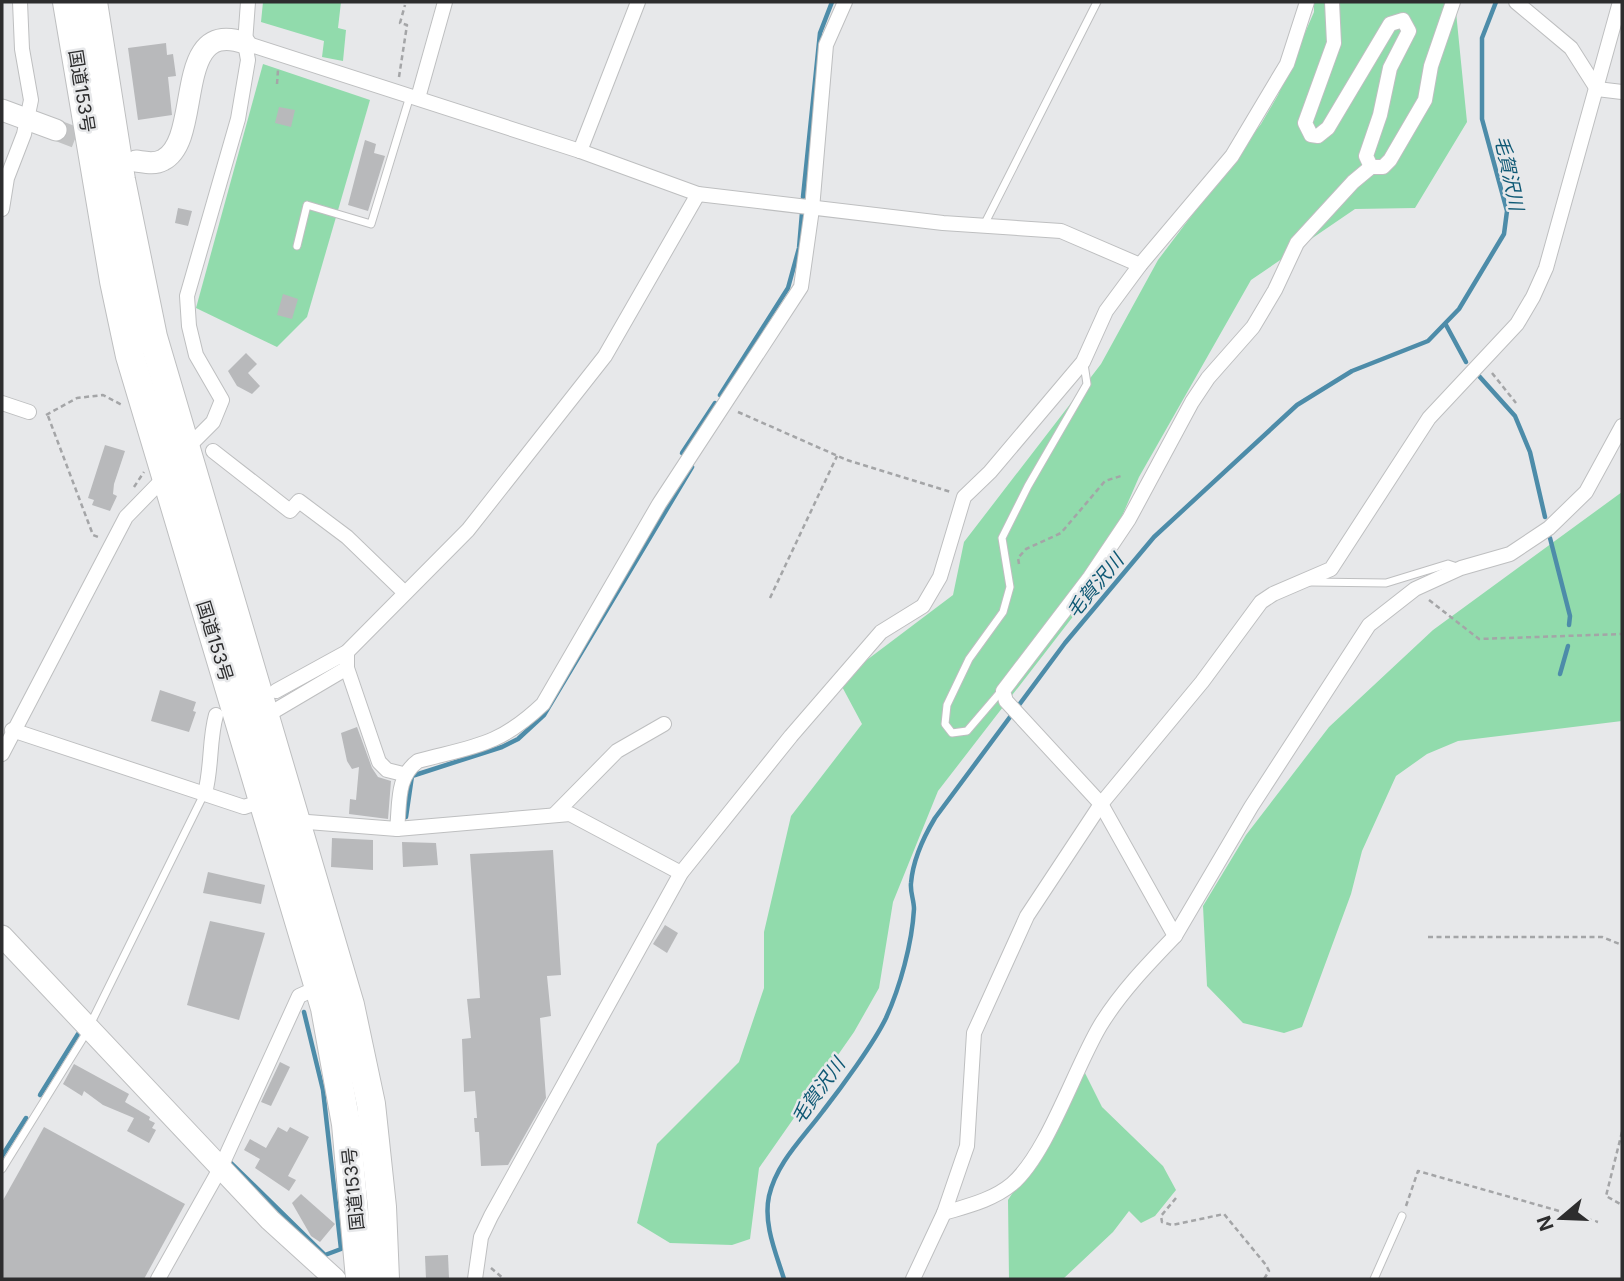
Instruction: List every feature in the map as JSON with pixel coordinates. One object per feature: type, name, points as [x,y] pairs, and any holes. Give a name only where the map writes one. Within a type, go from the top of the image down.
[{"type":"highway","name":"国道153号","points":[[68,2],[114,281],[130,356],[318,987],[343,1101],[360,1279]]},
{"type":"highway","name":"国道153号","points":[[93,2],[121,180],[153,337],[200,449],[264,717],[350,1004],[371,1104],[382,1207],[385,1279]]},
{"type":"street","points":[[2,209],[7,178],[31,100],[22,50],[20,2]]},
{"type":"street","points":[[2,754],[12,730],[111,545],[145,494],[200,449],[222,400],[196,355],[189,326],[187,296],[238,119],[248,60],[245,43],[248,2]]},
{"type":"street","points":[[409,94],[445,2]]},
{"type":"street","points":[[580,151],[638,2]]},
{"type":"street","points":[[397,829],[403,774],[418,761],[494,742],[519,727],[543,704],[659,504],[801,287],[812,209],[825,44],[845,2]]},
{"type":"street","points":[[475,1279],[481,1237],[491,1216],[681,873],[791,736],[881,632],[923,606],[940,577],[964,497],[990,472],[1083,362],[1106,311],[1140,265],[1232,156],[1287,64],[1307,2]]},
{"type":"street","points":[[1332,2],[1334,43],[1305,123],[1311,135],[1318,136],[1328,128],[1390,24],[1403,20],[1409,31],[1391,68],[1366,156],[1371,167]]},
{"type":"street","points":[[1175,936],[1101,804],[1008,704],[1003,691],[1129,519],[1192,402],[1208,378],[1253,327],[1275,290],[1297,243],[1313,222],[1371,167],[1382,167],[1390,160],[1425,100],[1431,66],[1453,2]]},
{"type":"street","points":[[1516,2],[1571,48],[1597,89]]},
{"type":"street","points":[[913,1279],[944,1213],[967,1146],[974,1034],[1027,916],[1101,804],[1202,682],[1261,602],[1273,594],[1331,569],[1429,418],[1517,324],[1546,268],[1620,2]]},
{"type":"street","points":[[136,161],[151,163],[164,160],[176,146],[196,62],[207,47],[216,41],[232,38],[580,151],[698,194],[812,209],[1061,231],[1140,265]]},
{"type":"street","points":[[1597,89],[1622,92]]},
{"type":"street","points":[[2,110],[56,130]]},
{"type":"street","points":[[276,691],[347,652],[468,530],[605,356],[698,194]]},
{"type":"street","points":[[2,403],[29,412]]},
{"type":"street","points":[[944,1213],[983,1201],[1011,1185],[1033,1161],[1079,1061],[1101,1023],[1136,977],[1175,936],[1251,807],[1369,625],[1415,589],[1461,568],[1510,554],[1549,528],[1586,492],[1622,426]]},
{"type":"street","points":[[200,449],[290,511],[299,500],[347,537],[405,593]]},
{"type":"street","points":[[347,652],[347,668],[379,762],[387,771],[403,774]]},
{"type":"street","points":[[264,717],[347,668]]},
{"type":"street","points":[[205,793],[212,769],[213,726],[216,715]]},
{"type":"street","points":[[554,815],[617,751],[664,724]]},
{"type":"street","points":[[12,730],[244,807],[263,801]]},
{"type":"street","points":[[295,821],[397,829],[570,814],[681,873]]},
{"type":"street","points":[[2,936],[270,1220],[335,1279]]},
{"type":"street","points":[[158,1279],[224,1171],[299,996],[318,987]]},
{"type":"lane","points":[[984,225],[1097,2]]},
{"type":"lane","points":[[297,246],[307,205],[371,224],[409,94]]},
{"type":"lane","points":[[1020,670],[967,731],[952,733],[945,724],[947,705],[970,659],[1003,612],[1010,587],[1002,538],[1028,486],[1087,384],[1083,362]]},
{"type":"lane","points":[[1303,583],[1340,580],[1386,583],[1448,564],[1461,568]]},
{"type":"lane","points":[[2,1169],[89,1027],[205,793]]},
{"type":"lane","points":[[1374,1279],[1402,1216]]},
{"type":"path","points":[[405,5],[400,23],[407,24],[409,94]]},
{"type":"path","points":[[1481,360],[1516,403]]},
{"type":"path","points":[[29,412],[48,416],[77,398],[103,395],[132,408]]},
{"type":"path","points":[[723,405],[837,456],[964,497]]},
{"type":"path","points":[[48,416],[93,535],[111,545]]},
{"type":"path","points":[[770,598],[837,456]]},
{"type":"path","points":[[1010,587],[1017,582],[1018,558],[1026,549],[1061,533],[1105,481],[1121,476]]},
{"type":"path","points":[[1415,589],[1479,639],[1622,634]]},
{"type":"path","points":[[1428,937],[1602,937],[1622,945]]},
{"type":"path","points":[[1622,1132],[1606,1196],[1622,1205]]},
{"type":"path","points":[[1402,1216],[1418,1171],[1598,1222]]},
{"type":"path","points":[[1176,1198],[1161,1216],[1162,1222],[1172,1225],[1224,1214],[1266,1265],[1269,1270],[1264,1279]]},
{"type":"green space","points":[[263,2],[341,2],[338,28],[346,30],[343,61],[322,57],[324,41],[261,22]]},
{"type":"green space","points":[[1314,2],[1455,2],[1467,122],[1415,208],[1355,209],[1251,280],[1139,477],[1085,601],[938,791],[893,902],[879,988],[854,1032],[759,1168],[750,1239],[732,1245],[670,1243],[637,1223],[657,1144],[739,1062],[764,988],[764,932],[791,816],[862,724],[839,681],[953,595],[964,542],[1101,364],[1158,260],[1261,124],[1278,95],[1314,12]]},
{"type":"green space","points":[[263,64],[370,100],[307,317],[277,347],[196,308]]},
{"type":"green space","points":[[1622,492],[1622,721],[1458,741],[1427,754],[1396,776],[1362,851],[1351,894],[1302,1027],[1284,1033],[1243,1023],[1207,986],[1203,906],[1246,835],[1329,727],[1433,630]]},
{"type":"green space","points":[[1079,1061],[1102,1107],[1163,1166],[1176,1190],[1155,1216],[1141,1223],[1129,1211],[1113,1232],[1063,1279],[1009,1279],[1008,1200],[1033,1161]]},
{"type":"building","points":[[166,43],[167,55],[173,54],[176,76],[168,77],[172,115],[138,120],[128,48]]},
{"type":"building","points":[[279,107],[295,110],[291,127],[275,123]]},
{"type":"building","points":[[365,140],[376,144],[374,153],[385,156],[368,211],[348,205]]},
{"type":"building","points":[[178,208],[192,211],[188,226],[175,223]]},
{"type":"building","points":[[283,294],[298,299],[292,319],[277,315]]},
{"type":"building","points":[[246,353],[257,364],[248,373],[260,386],[252,394],[237,386],[228,371]]},
{"type":"building","points":[[105,445],[125,451],[114,484],[113,494],[117,496],[110,511],[92,505],[94,500],[88,498]]},
{"type":"building","points":[[160,690],[196,702],[193,711],[196,712],[189,732],[151,721]]},
{"type":"building","points":[[357,727],[372,768],[378,777],[391,781],[388,819],[349,814],[350,799],[356,800],[359,767],[352,769],[347,761],[341,733]]},
{"type":"building","points":[[332,838],[373,840],[373,870],[331,867]]},
{"type":"building","points":[[402,842],[436,843],[438,865],[403,867]]},
{"type":"building","points":[[553,850],[561,975],[547,976],[551,1016],[540,1018],[546,1098],[508,1165],[481,1166],[479,1132],[475,1132],[475,1091],[464,1092],[462,1039],[471,1038],[467,999],[480,998],[470,854]]},
{"type":"building","points":[[208,872],[265,885],[261,904],[203,893]]},
{"type":"building","points":[[210,921],[265,933],[239,1020],[187,1005]]},
{"type":"building","points":[[665,925],[678,933],[667,953],[653,944]]},
{"type":"building","points":[[280,1062],[290,1067],[271,1106],[261,1102]]},
{"type":"building","points":[[74,1064],[129,1094],[125,1102],[155,1123],[152,1128],[156,1130],[149,1143],[127,1131],[134,1118],[103,1105],[84,1091],[82,1096],[63,1084]]},
{"type":"building","points":[[44,1127],[185,1204],[144,1279],[2,1279],[2,1202]]},
{"type":"building","points":[[278,1127],[287,1132],[290,1127],[309,1137],[288,1176],[296,1180],[289,1191],[255,1168],[260,1159],[244,1150],[250,1139],[266,1148]]},
{"type":"building","points":[[301,1194],[335,1224],[320,1242],[311,1236],[292,1203]]},
{"type":"building","points":[[448,1255],[449,1278],[426,1279],[425,1256]]},
{"type":"waterway","points":[[803,197],[820,33],[832,2]]},
{"type":"waterway","name":"毛賀沢川","points":[[784,1279],[771,1238],[769,1196],[784,1161],[848,1078],[886,1018],[896,993],[911,936],[914,909],[911,886],[916,857],[935,818],[1065,643],[1154,537],[1297,405],[1352,371],[1428,341],[1459,309],[1504,234],[1507,211],[1482,119],[1482,38],[1496,2]]},
{"type":"waterway","points":[[720,395],[788,288],[799,248],[802,213]]},
{"type":"waterway","points":[[1446,325],[1466,362]]},
{"type":"waterway","points":[[1479,376],[1515,416],[1530,452],[1545,517]]},
{"type":"waterway","points":[[682,453],[715,403]]},
{"type":"waterway","points":[[406,817],[412,776],[502,747],[518,739],[544,715],[692,467]]},
{"type":"waterway","points":[[1550,538],[1570,616],[1569,625]]},
{"type":"waterway","points":[[1560,674],[1568,646]]},
{"type":"waterway","points":[[230,1162],[325,1255],[341,1249],[323,1090],[304,1012]]},
{"type":"waterway","points":[[40,1095],[78,1034]]},
{"type":"waterway","points":[[2,1156],[26,1118]]},
{"type":"tunnel","points":[[56,130],[103,148]]}]
